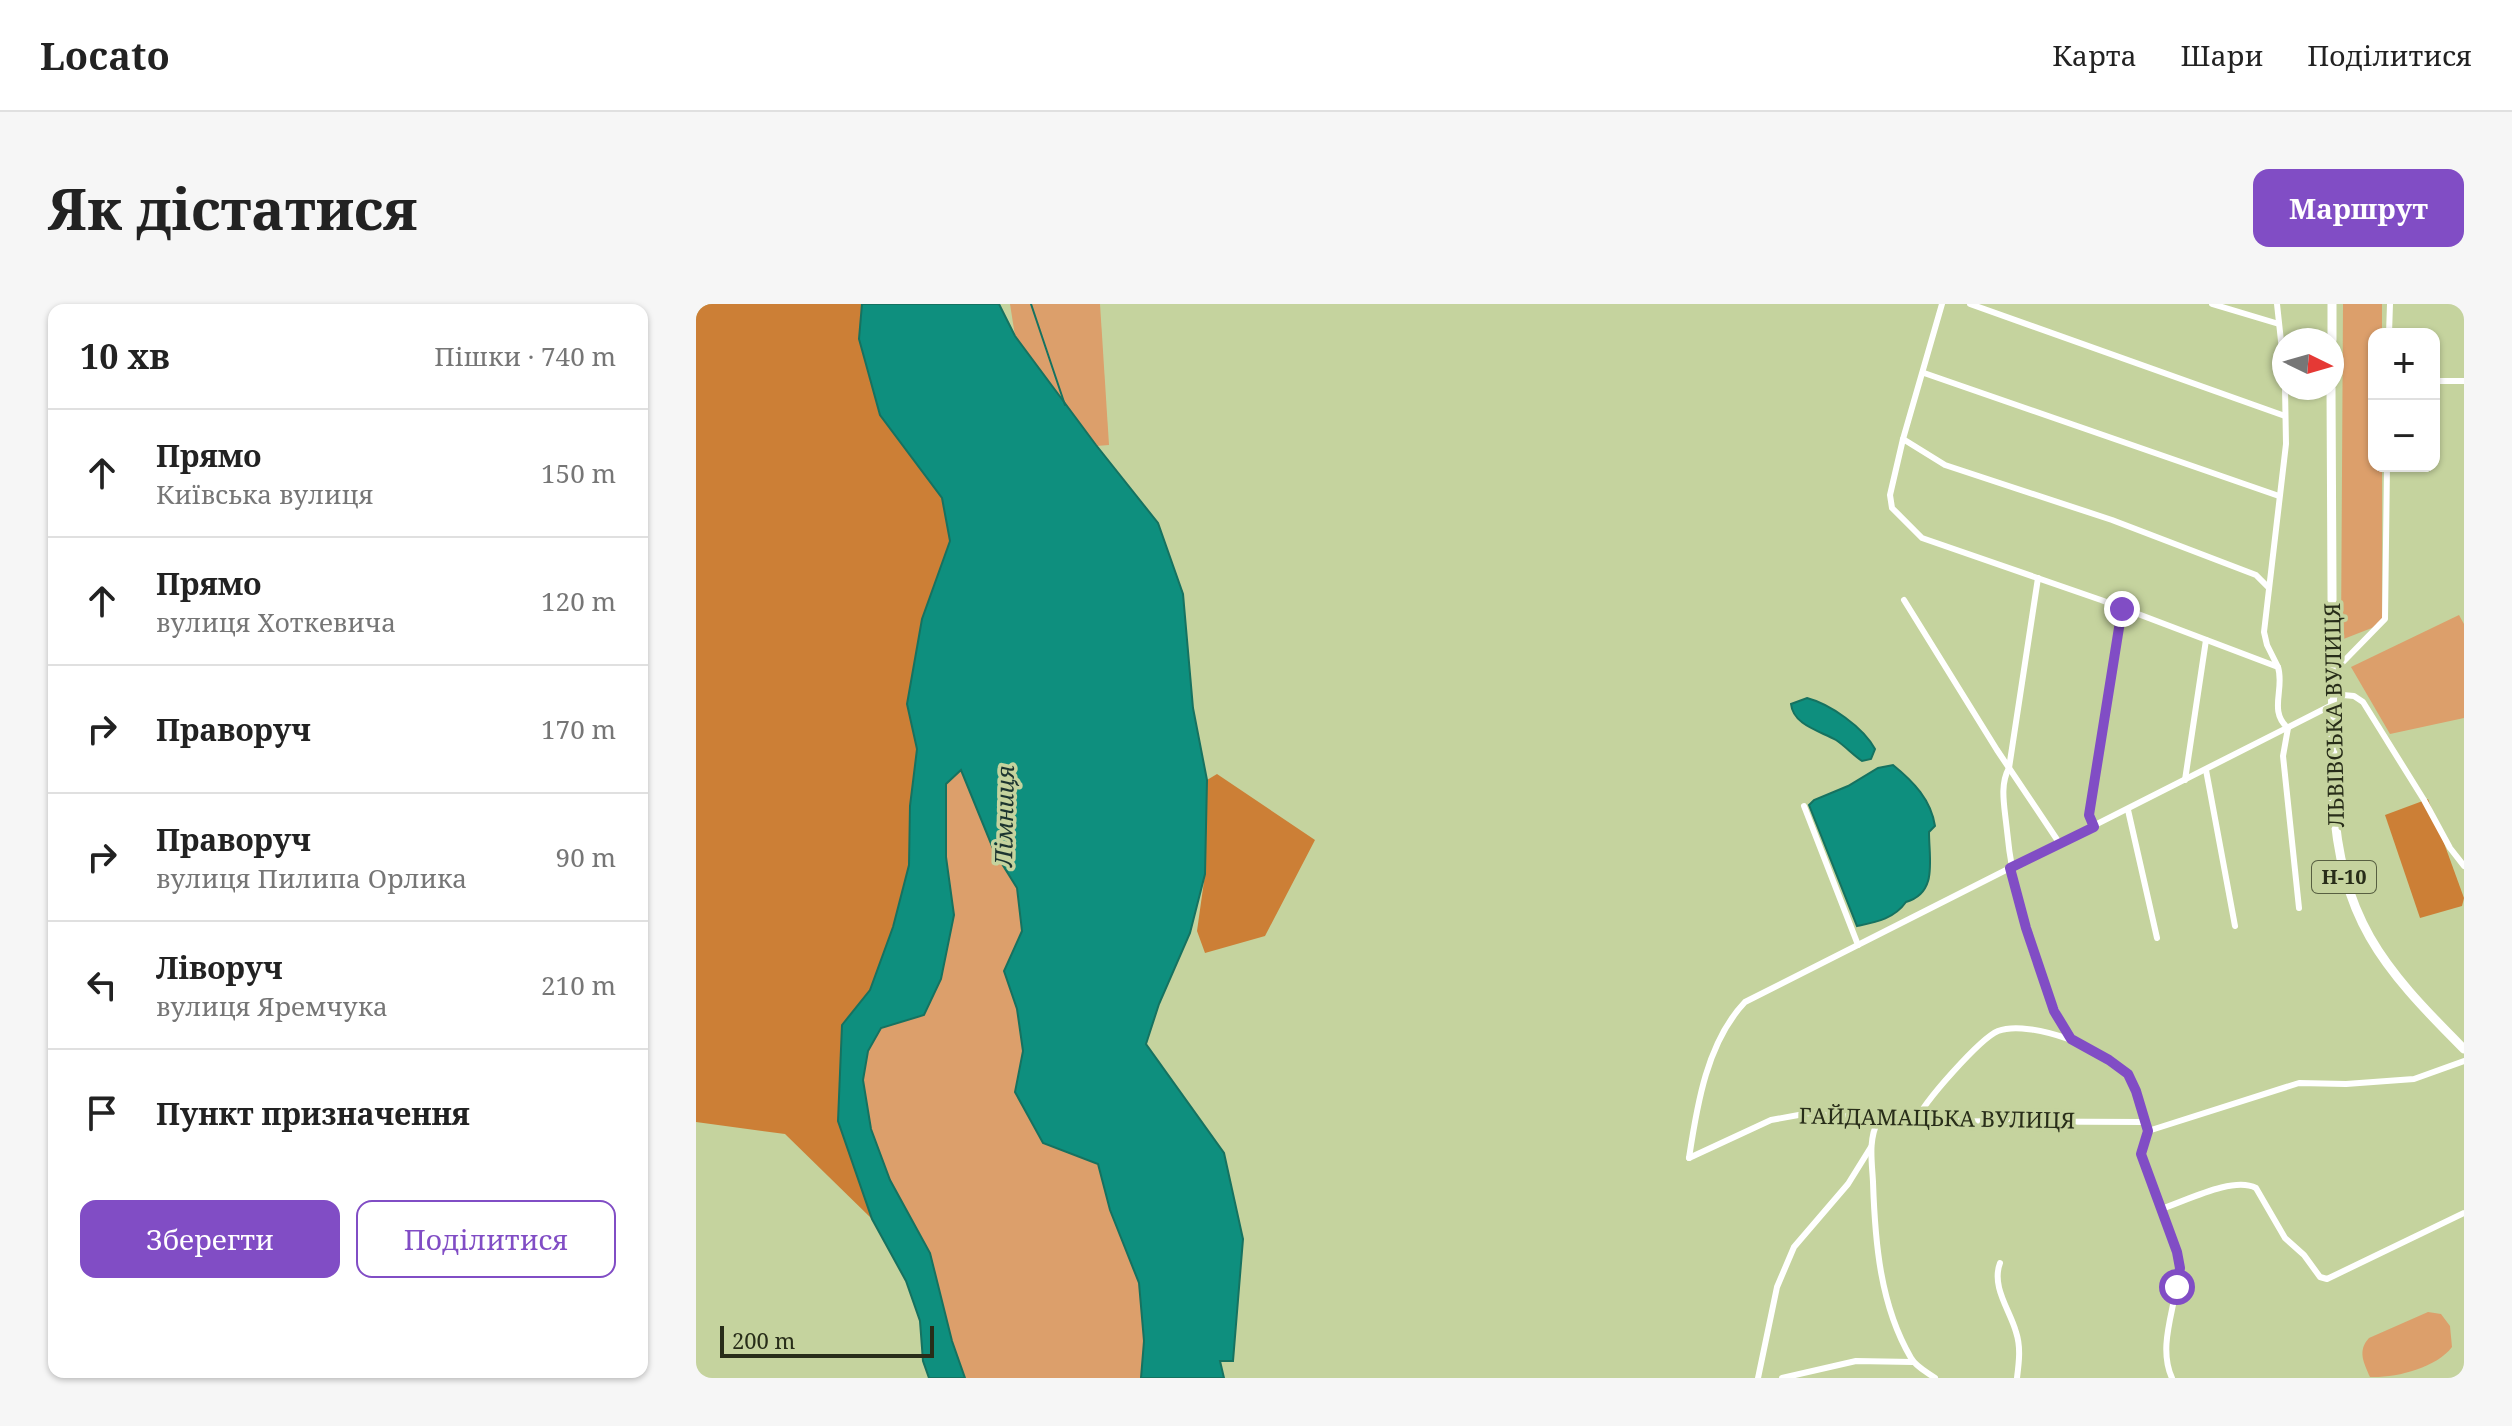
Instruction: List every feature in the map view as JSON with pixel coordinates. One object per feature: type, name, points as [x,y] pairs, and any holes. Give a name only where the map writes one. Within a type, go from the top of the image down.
[{"type":"main road","points":[[2332,304],[2332,328]]},
{"type":"main road","name":"ЛЬВІВСЬКА ВУЛИЦЯ","points":[[2331,400],[2332,700],[2336,835],[2342,870],[2352,903],[2374,947],[2401,983],[2464,1049]]},
{"type":"street","points":[[1942,304],[1903,439],[1890,495],[1892,508],[1922,538],[2278,667]]},
{"type":"street","points":[[1970,304],[2285,416]]},
{"type":"street","points":[[2212,304],[2279,324]]},
{"type":"street","points":[[2277,304],[2279,328]]},
{"type":"street","points":[[2389,328],[2390,304]]},
{"type":"street","points":[[1924,373],[2279,496]]},
{"type":"street","points":[[2440,381],[2464,381]]},
{"type":"street","points":[[2285,400],[2286,444],[2264,632],[2281,678],[2276,710],[2280,721],[2288,728]]},
{"type":"street","points":[[1903,439],[1945,465],[2112,520],[2256,575],[2268,587]]},
{"type":"street","points":[[2332,665],[2343,662],[2385,619],[2387,472]]},
{"type":"street","points":[[2038,578],[2009,768],[2003,778],[2010,868],[2054,1011],[2071,1039]]},
{"type":"street","points":[[1904,600],[2060,844]]},
{"type":"street","points":[[2094,827],[2089,815],[2122,609]]},
{"type":"street","points":[[2185,780],[2206,640]]},
{"type":"street","points":[[1804,806],[1858,945],[2288,728],[2332,700],[2354,696],[2363,702],[2450,848],[2464,866]]},
{"type":"street","points":[[2288,728],[2283,756],[2299,908]]},
{"type":"street","points":[[2206,770],[2235,926]]},
{"type":"street","points":[[2128,810],[2157,938]]},
{"type":"street","name":"ГАЙДАМАЦЬКА ВУЛИЦЯ","points":[[1858,945],[1745,1002],[1730,1018],[1719,1039],[1694,1120],[1689,1158],[1771,1120],[1815,1112],[1878,1121],[2144,1122]]},
{"type":"street","points":[[1916,1122],[1934,1091],[1995,1032],[2012,1028],[2071,1039],[2128,1074],[2148,1131],[2141,1154],[2180,1268],[2167,1353],[2172,1378]]},
{"type":"street","points":[[2148,1131],[2299,1083],[2346,1084],[2414,1079],[2464,1061]]},
{"type":"street","points":[[1878,1121],[1872,1132],[1871,1147],[1874,1220],[1882,1278],[1894,1323],[1913,1362],[1935,1378]]},
{"type":"street","points":[[1758,1378],[1777,1287],[1794,1247],[1848,1184],[1871,1147]]},
{"type":"street","points":[[2161,1209],[2233,1184],[2248,1184],[2256,1188],[2285,1238],[2304,1255],[2320,1277],[2327,1279],[2464,1213]]},
{"type":"street","points":[[2000,1263],[1997,1270],[2003,1304],[2018,1336],[2020,1359],[2017,1378]]},
{"type":"street","points":[[1782,1378],[1856,1361],[1913,1362]]},
{"type":"shaded area","points":[[696,304],[862,304],[859,339],[880,415],[942,498],[950,541],[922,619],[907,704],[917,749],[910,806],[909,865],[893,927],[870,990],[842,1025],[838,1121],[872,1219],[785,1134],[696,1122]]},
{"type":"shaded area","points":[[1010,304],[1100,304],[1109,445],[1096,446],[1015,336]]},
{"type":"shaded area","points":[[2343,304],[2382,304],[2382,328],[2368,328],[2368,472],[2382,472],[2382,624],[2341,640],[2344,400]]},
{"type":"shaded area","points":[[2459,615],[2464,624],[2464,718],[2390,734],[2351,667]]},
{"type":"shaded area","points":[[961,770],[994,851],[1017,887],[1022,931],[1004,971],[1017,1009],[1023,1051],[1015,1092],[1043,1143],[1098,1163],[1110,1210],[1139,1283],[1144,1341],[1141,1378],[965,1378],[952,1341],[930,1253],[890,1180],[871,1129],[863,1080],[868,1051],[881,1028],[924,1015],[954,915],[946,857],[946,784]]},
{"type":"shaded area","points":[[1217,774],[1315,840],[1265,936],[1205,953],[1197,931],[1205,874],[1207,780]]},
{"type":"shaded area","points":[[2428,799],[2464,898],[2462,906],[2420,918],[2385,815]]},
{"type":"shaded area","points":[[2428,1312],[2441,1314],[2450,1326],[2452,1347],[2426,1366],[2392,1376],[2370,1377],[2362,1352],[2369,1338]]},
{"type":"water","name":"Лімниця","points":[[862,304],[999,304],[1015,336],[1158,523],[1183,594],[1193,708],[1207,780],[1205,874],[1190,933],[1159,1004],[1146,1044],[1224,1153],[1243,1239],[1233,1361],[1220,1361],[1224,1378],[1141,1378],[1144,1341],[1139,1283],[1110,1210],[1098,1164],[1043,1143],[1015,1092],[1023,1051],[1017,1009],[1004,971],[1022,931],[1017,888],[994,851],[961,770],[946,784],[946,857],[954,915],[941,979],[924,1015],[881,1028],[868,1051],[863,1080],[871,1129],[890,1180],[930,1253],[952,1341],[965,1378],[929,1378],[923,1361],[920,1321],[906,1281],[872,1219],[838,1121],[842,1025],[870,990],[893,927],[909,865],[910,806],[917,749],[907,704],[922,619],[950,541],[942,498],[880,415],[859,339]]},
{"type":"water","points":[[1807,698],[1835,711],[1863,733],[1875,749],[1871,759],[1862,761],[1836,740],[1802,722],[1791,704]]},
{"type":"water","points":[[1893,765],[1908,778],[1930,808],[1935,826],[1929,832],[1930,874],[1923,891],[1916,898],[1906,902],[1890,916],[1857,926],[1809,805],[1878,768]]},
{"type":"waterway","points":[[1031,304],[1065,405]]},
{"type":"route","points":[[2122,609],[2089,815],[2094,827],[2010,868],[2054,1011],[2071,1039],[2128,1074],[2136,1091],[2148,1131],[2141,1154],[2177,1252],[2180,1268],[2177,1287]]}]
